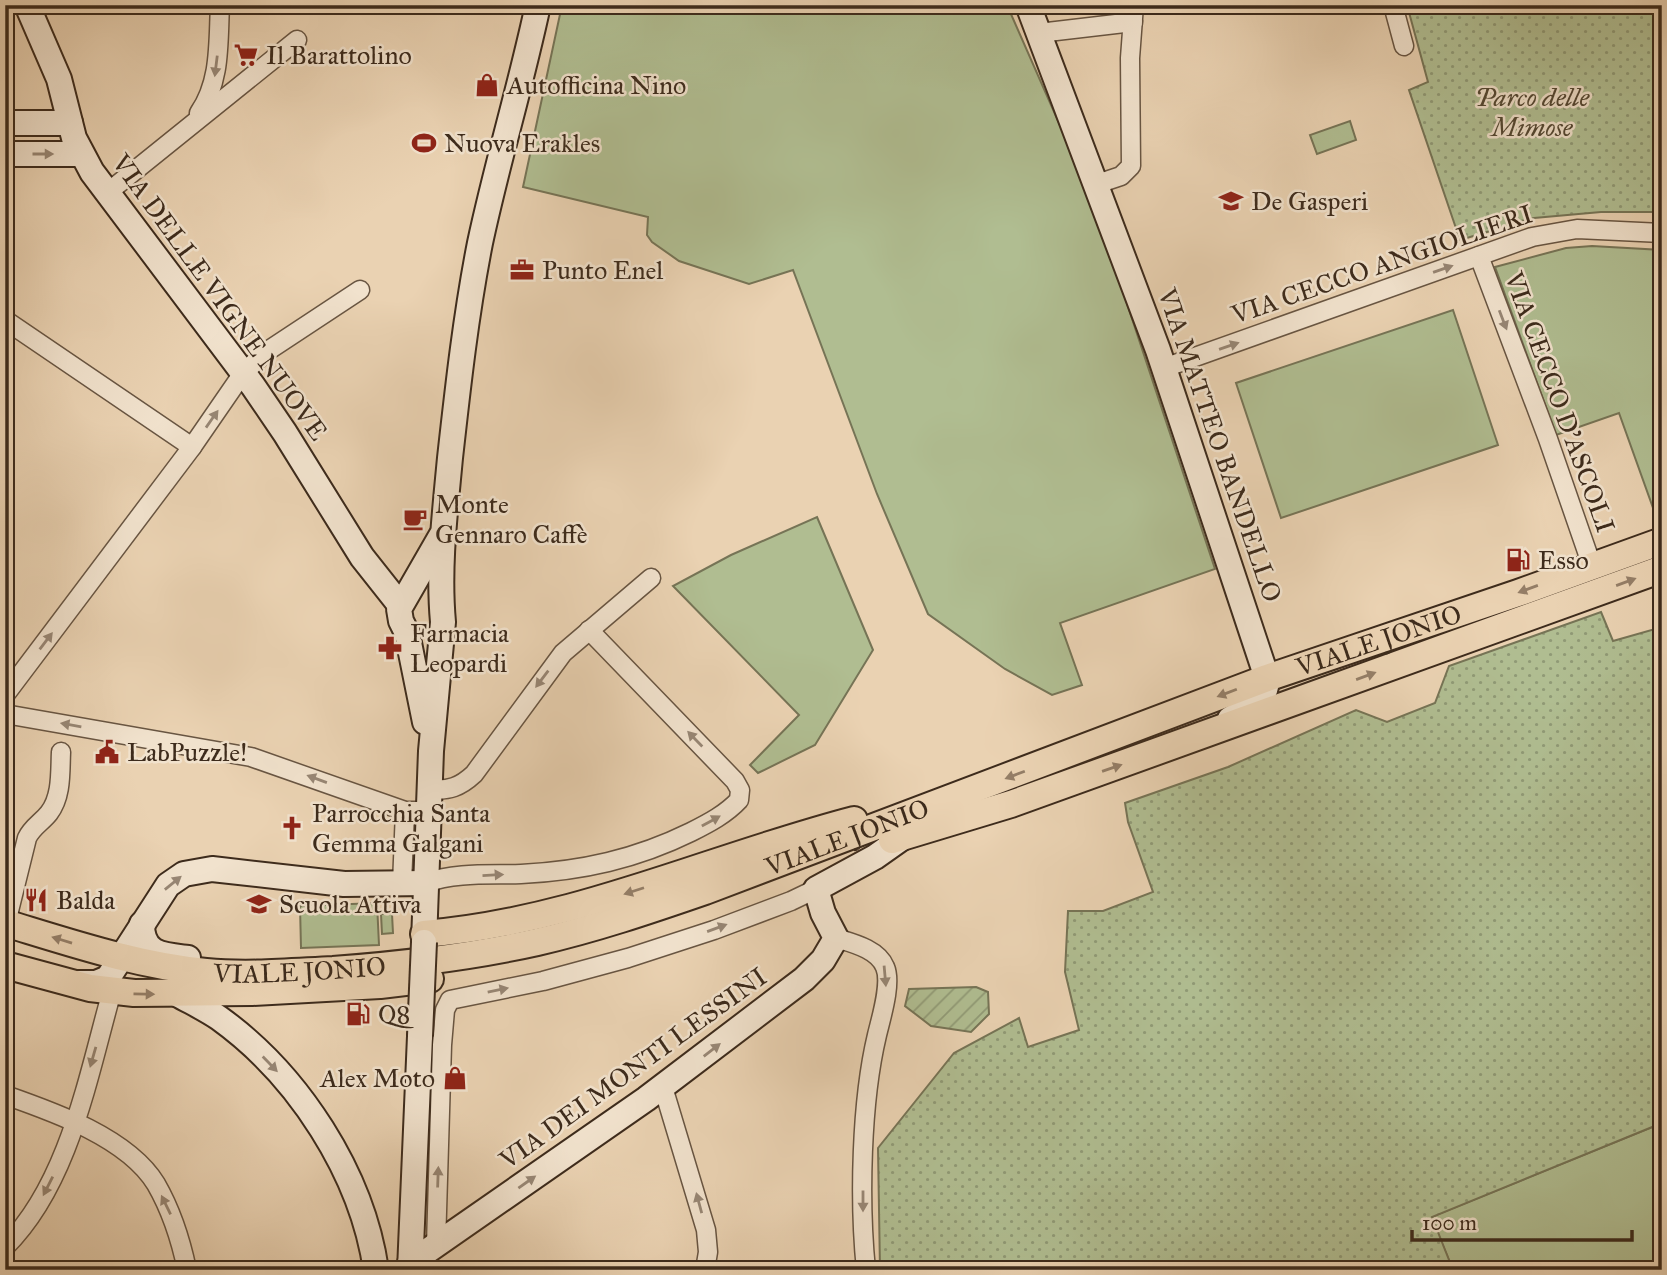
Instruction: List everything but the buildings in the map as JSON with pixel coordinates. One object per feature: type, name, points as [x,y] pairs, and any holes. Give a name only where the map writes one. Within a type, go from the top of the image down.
[{"type":"main road","name":"VIALE JONIO","points":[[5,923],[119,957],[193,970],[247,974],[399,964],[477,954],[538,942],[676,901],[1267,678],[1662,541]]},
{"type":"main road","name":"VIALE JONIO","points":[[5,965],[112,991],[177,994],[380,985],[525,961],[628,934],[909,833],[1011,804],[1662,569]]},
{"type":"main road","points":[[424,938],[499,925],[581,906],[797,836],[965,794]]},
{"type":"street","name":"VIA DELLE VIGNE NUOVE","points":[[27,5],[59,79],[81,154],[285,433],[362,557],[403,601]]},
{"type":"street","points":[[194,122],[208,101],[215,76],[220,5]]},
{"type":"street","points":[[410,1266],[424,938],[414,883],[421,804],[431,751],[441,620],[444,531],[459,369],[487,212],[538,5]]},
{"type":"street","name":"VIA MATTEO BANDELLO","points":[[1028,5],[1164,368],[1267,678]]},
{"type":"street","points":[[1393,5],[1404,46]]},
{"type":"street","points":[[1038,33],[1133,14],[1130,58],[1131,166],[1125,174],[1097,184]]},
{"type":"street","points":[[107,193],[297,40]]},
{"type":"street","points":[[5,123],[70,123]]},
{"type":"street","points":[[5,154],[81,154]]},
{"type":"street","name":"VIA CECCO ANGIOLIERI","points":[[1164,368],[1532,237],[1560,231],[1593,229],[1662,233]]},
{"type":"street","name":"VIA CECCO D'ASCOLI","points":[[1479,256],[1548,439],[1592,566]]},
{"type":"street","points":[[5,695],[192,447],[243,373],[266,352],[360,290]]},
{"type":"street","points":[[5,320],[192,447]]},
{"type":"street","points":[[431,751],[407,633],[401,621],[403,601],[444,531]]},
{"type":"street","points":[[5,713],[251,757],[421,804],[466,782],[557,660],[651,578]]},
{"type":"street","points":[[403,601],[419,592],[429,594],[436,599],[441,620],[431,639],[421,641],[407,633]]},
{"type":"street","points":[[71,983],[96,984],[106,980],[168,885],[184,874],[198,870],[332,883],[414,883],[570,870],[625,859],[663,846],[720,816],[740,800],[740,790],[735,781],[589,630]]},
{"type":"street","points":[[1323,692],[1318,680],[1319,672],[1324,665],[1343,652]]},
{"type":"street","points":[[1206,735],[1260,699],[1266,692],[1267,678]]},
{"type":"street","points":[[5,923],[27,838],[48,814],[56,799],[61,752]]},
{"type":"street","points":[[436,1245],[442,1045],[445,1010],[450,1000],[543,981],[628,958],[714,930],[816,889],[875,857],[909,833]]},
{"type":"street","points":[[816,889],[823,913],[835,938],[874,954],[883,963],[887,976],[874,1049],[866,1121],[863,1227],[866,1270]]},
{"type":"street","points":[[142,924],[143,938],[155,951],[220,963],[247,974]]},
{"type":"street","name":"VIA DEI MONTI LESSINI","points":[[410,1266],[436,1245],[663,1087],[804,979],[823,960],[835,938]]},
{"type":"street","points":[[5,1247],[18,1235],[50,1184],[74,1123],[112,991]]},
{"type":"street","points":[[177,994],[210,1012],[237,1033],[271,1065],[308,1110],[340,1165],[358,1206],[371,1240],[376,1270]]},
{"type":"street","points":[[663,1087],[706,1230],[708,1252],[705,1270]]},
{"type":"street","points":[[5,1095],[74,1123],[125,1153],[155,1184],[174,1222],[187,1270]]},
{"type":"green space","points":[[562,5],[1007,5],[1092,198],[1215,569],[1060,623],[1082,685],[1052,695],[1005,669],[928,614],[877,494],[793,270],[749,284],[679,261],[652,242],[647,235],[648,217],[523,187]]},
{"type":"green space","name":"Parco delle Mimose","points":[[1407,5],[1662,5],[1662,212],[1601,212],[1534,218],[1460,240],[1409,90],[1428,82]]},
{"type":"green space","points":[[1350,121],[1356,140],[1317,154],[1310,135]]},
{"type":"green space","points":[[1592,246],[1662,250],[1662,517],[1657,519],[1619,413],[1556,435],[1495,267],[1566,248]]},
{"type":"green space","points":[[1453,310],[1498,445],[1281,518],[1236,383]]},
{"type":"green space","points":[[817,517],[873,650],[815,745],[758,773],[750,765],[799,715],[673,586],[731,555]]},
{"type":"green space","points":[[1601,612],[1613,641],[1662,627],[1662,1123],[1432,1217],[1453,1270],[880,1270],[878,1148],[954,1053],[1019,1018],[1028,1047],[1079,1030],[1065,972],[1068,911],[1103,911],[1153,892],[1128,822],[1125,803],[1228,767],[1356,710],[1387,722],[1435,703],[1449,666]]},
{"type":"green space","points":[[377,903],[379,945],[301,948],[300,906]]},
{"type":"green space","points":[[381,914],[392,914],[393,933],[382,934]]},
{"type":"green space","points":[[976,987],[988,992],[989,1014],[971,1032],[931,1026],[905,1006],[909,989]]},
{"type":"green space","points":[[1662,1123],[1662,1270],[1453,1270],[1431,1217]]},
{"type":"place","name":"Il Barattolino","points":[[246,55]]},
{"type":"place","name":"Autofficina Nino","points":[[487,85]]},
{"type":"place","name":"Nuova Erakles","points":[[424,143]]},
{"type":"place","name":"De Gasperi","points":[[1231,201]]},
{"type":"place","name":"Punto Enel","points":[[522,270]]},
{"type":"place","name":"Monte Gennaro Caffè","points":[[415,519]]},
{"type":"place","name":"Esso","points":[[1518,560]]},
{"type":"place","name":"Farmacia Leopardi","points":[[390,648]]},
{"type":"place","name":"LabPuzzle!","points":[[107,752]]},
{"type":"place","name":"Parrocchia Santa Gemma Galgani","points":[[292,828]]},
{"type":"place","name":"Balda","points":[[36,900]]},
{"type":"place","name":"Scuola Attiva","points":[[259,904]]},
{"type":"place","name":"Q8","points":[[358,1014]]},
{"type":"place","name":"Alex Moto","points":[[455,1078]]}]
